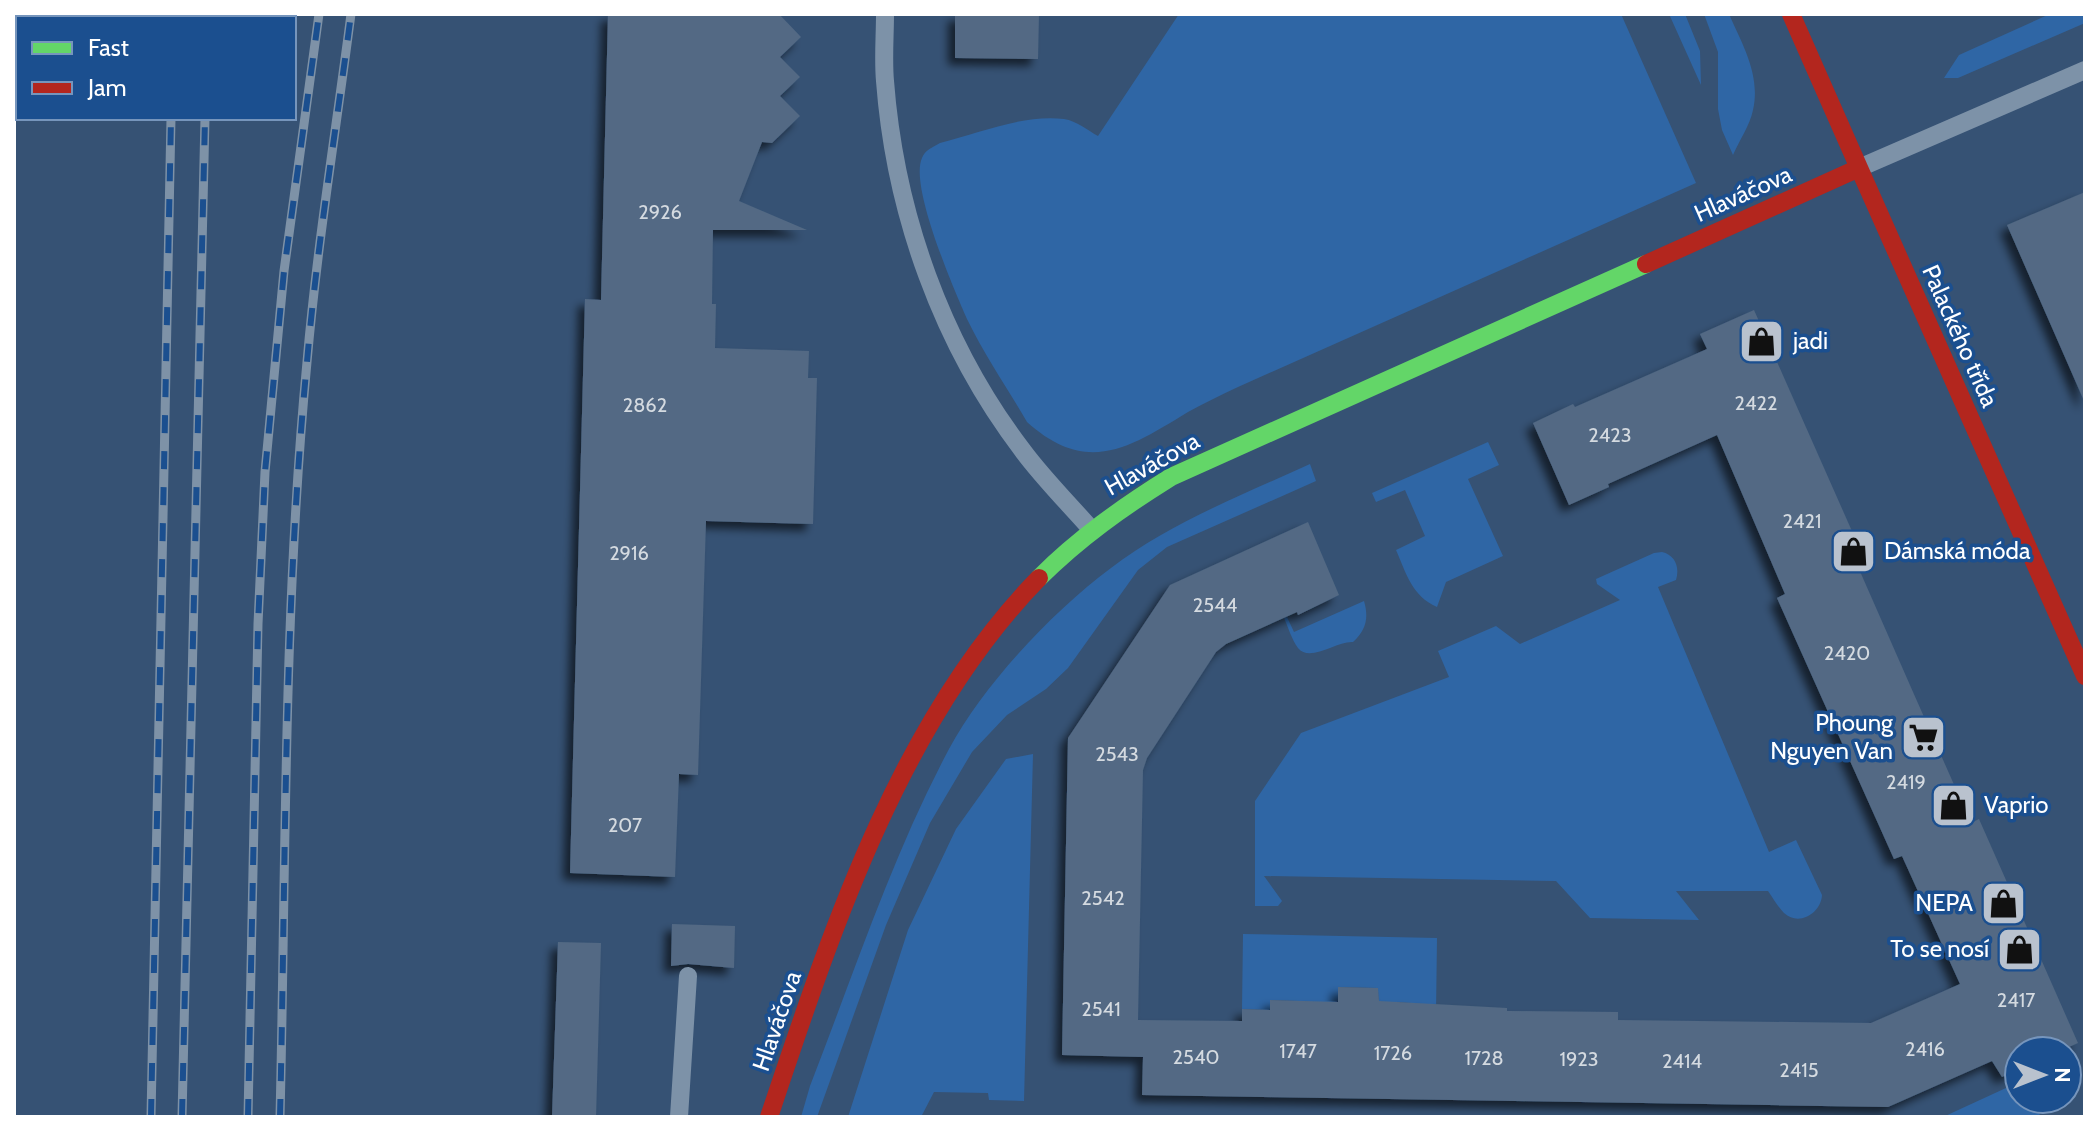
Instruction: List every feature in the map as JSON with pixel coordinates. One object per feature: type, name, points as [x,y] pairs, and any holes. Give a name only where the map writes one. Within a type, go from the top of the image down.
[{"type":"main road","name":"Palackého třída","points":[[1791,14],[2085,676]]},
{"type":"main road","name":"Hlaváčova","points":[[769,1117],[838,922],[882,817],[928,725],[958,677],[1011,606],[1050,564],[1138,494],[1171,477],[1859,168]]},
{"type":"lane","points":[[885,14],[884,79],[905,210],[945,319],[981,391],[1023,452],[1091,529]]},
{"type":"lane","points":[[1859,168],[2085,70]]},
{"type":"lane","points":[[679,1117],[688,976]]},
{"type":"shaded area","points":[[1179,14],[1621,14],[1696,183],[1238,387],[1127,445],[1108,451],[1089,452],[1069,448],[1049,439],[1027,422],[968,321],[927,214],[920,172],[922,158],[940,143],[1033,119],[1069,120],[1098,136]]},
{"type":"shaded area","points":[[1669,14],[1685,14],[1700,51],[1701,85]]},
{"type":"shaded area","points":[[1704,14],[1729,14],[1752,72],[1753,110],[1733,155],[1722,130],[1718,109],[1718,52]]},
{"type":"shaded area","points":[[2050,14],[2085,14],[2085,23],[1958,78],[1944,78],[1959,55]]},
{"type":"shaded area","points":[[1488,442],[1499,465],[1468,479],[1503,556],[1446,582],[1437,607],[1421,597],[1396,550],[1425,536],[1405,490],[1376,502],[1372,493]]},
{"type":"shaded area","points":[[1310,464],[1316,481],[1167,547],[1138,570],[1068,668],[1046,689],[1007,715],[972,752],[930,823],[886,925],[817,1117],[801,1117],[858,958],[909,831],[949,749],[981,699],[1043,627],[1111,568],[1182,523]]},
{"type":"shaded area","points":[[1662,552],[1673,559],[1677,575],[1676,580],[1658,587],[1769,852],[1796,840],[1822,895],[1813,912],[1802,918],[1790,917],[1768,891],[1676,891],[1699,920],[1590,918],[1556,881],[1264,876],[1282,901],[1278,906],[1255,906],[1255,801],[1301,733],[1449,677],[1438,651],[1496,626],[1520,644],[1620,600],[1597,584],[1596,579]]},
{"type":"shaded area","points":[[1364,601],[1364,628],[1353,642],[1316,652],[1303,652],[1298,648],[1284,618],[1287,617],[1294,632]]},
{"type":"shaded area","points":[[1033,754],[1024,1101],[989,1100],[988,1093],[934,1092],[921,1117],[848,1117],[908,930],[956,829],[1006,759]]},
{"type":"shaded area","points":[[1243,934],[1437,938],[1436,1013],[1411,1013],[1411,1003],[1395,1002],[1379,1012],[1378,988],[1339,987],[1338,1011],[1300,1001],[1270,1000],[1270,1010],[1242,1009]]},
{"type":"shaded area","points":[[2003,1089],[2003,1115],[2039,1115],[2039,1117],[1943,1117]]},
{"type":"building","points":[[608,14],[779,14],[801,37],[780,57],[800,77],[780,96],[800,116],[772,143],[762,142],[739,201],[807,230],[713,230],[712,304],[716,304],[715,348],[809,351],[808,378],[817,378],[813,524],[706,521],[698,775],[679,774],[675,877],[570,873],[585,299],[601,300]]},
{"type":"building","points":[[955,14],[1039,14],[1038,59],[955,58]]},
{"type":"building","points":[[2085,192],[2085,403],[2007,225]]},
{"type":"building","points":[[1754,310],[1863,556],[1855,560],[1913,692],[1971,823],[1979,819],[2074,1035],[2003,1035],[2003,1077],[1992,1061],[1888,1107],[1142,1095],[1143,1057],[1062,1055],[1068,738],[1170,585],[1308,522],[1339,595],[1226,644],[1216,652],[1147,758],[1143,770],[1138,1020],[1242,1021],[1242,1009],[1270,1010],[1270,1000],[1338,1002],[1338,987],[1378,988],[1379,1001],[1507,1008],[1507,1011],[1618,1012],[1618,1020],[1871,1023],[1960,984],[1902,856],[1894,859],[1777,598],[1785,594],[1717,435],[1569,505],[1533,423],[1707,349],[1700,334]]},
{"type":"building","points":[[672,924],[735,926],[734,968],[688,964],[671,966]]},
{"type":"building","points":[[558,942],[601,943],[596,1117],[552,1117]]},
{"type":"railway","points":[[248,1117],[258,624],[265,472],[284,271],[319,14]]},
{"type":"railway","points":[[280,1117],[289,645],[299,456],[316,275],[351,14]]},
{"type":"railway","points":[[151,1117],[171,120]]},
{"type":"railway","points":[[182,1117],[205,120]]},
{"type":"traffic: fast","points":[[1039,578],[1102,524],[1171,477],[1646,264]]},
{"type":"traffic: jam","points":[[1646,264],[1859,168],[1791,14]]},
{"type":"traffic: jam","points":[[1859,168],[2085,676]]},
{"type":"traffic: jam","points":[[769,1117],[845,903],[875,831],[909,762],[947,696],[990,634],[1039,578]]},
{"type":"place","name":"jadi","points":[[1762,341]]},
{"type":"place","name":"Dámská móda","points":[[1853,551]]},
{"type":"place","name":"Phoung Nguyen Van","points":[[1924,737]]},
{"type":"place","name":"Vaprio","points":[[1953,805]]},
{"type":"place","name":"NEPA","points":[[2004,903]]},
{"type":"place","name":"To se nosí","points":[[2020,949]]}]
